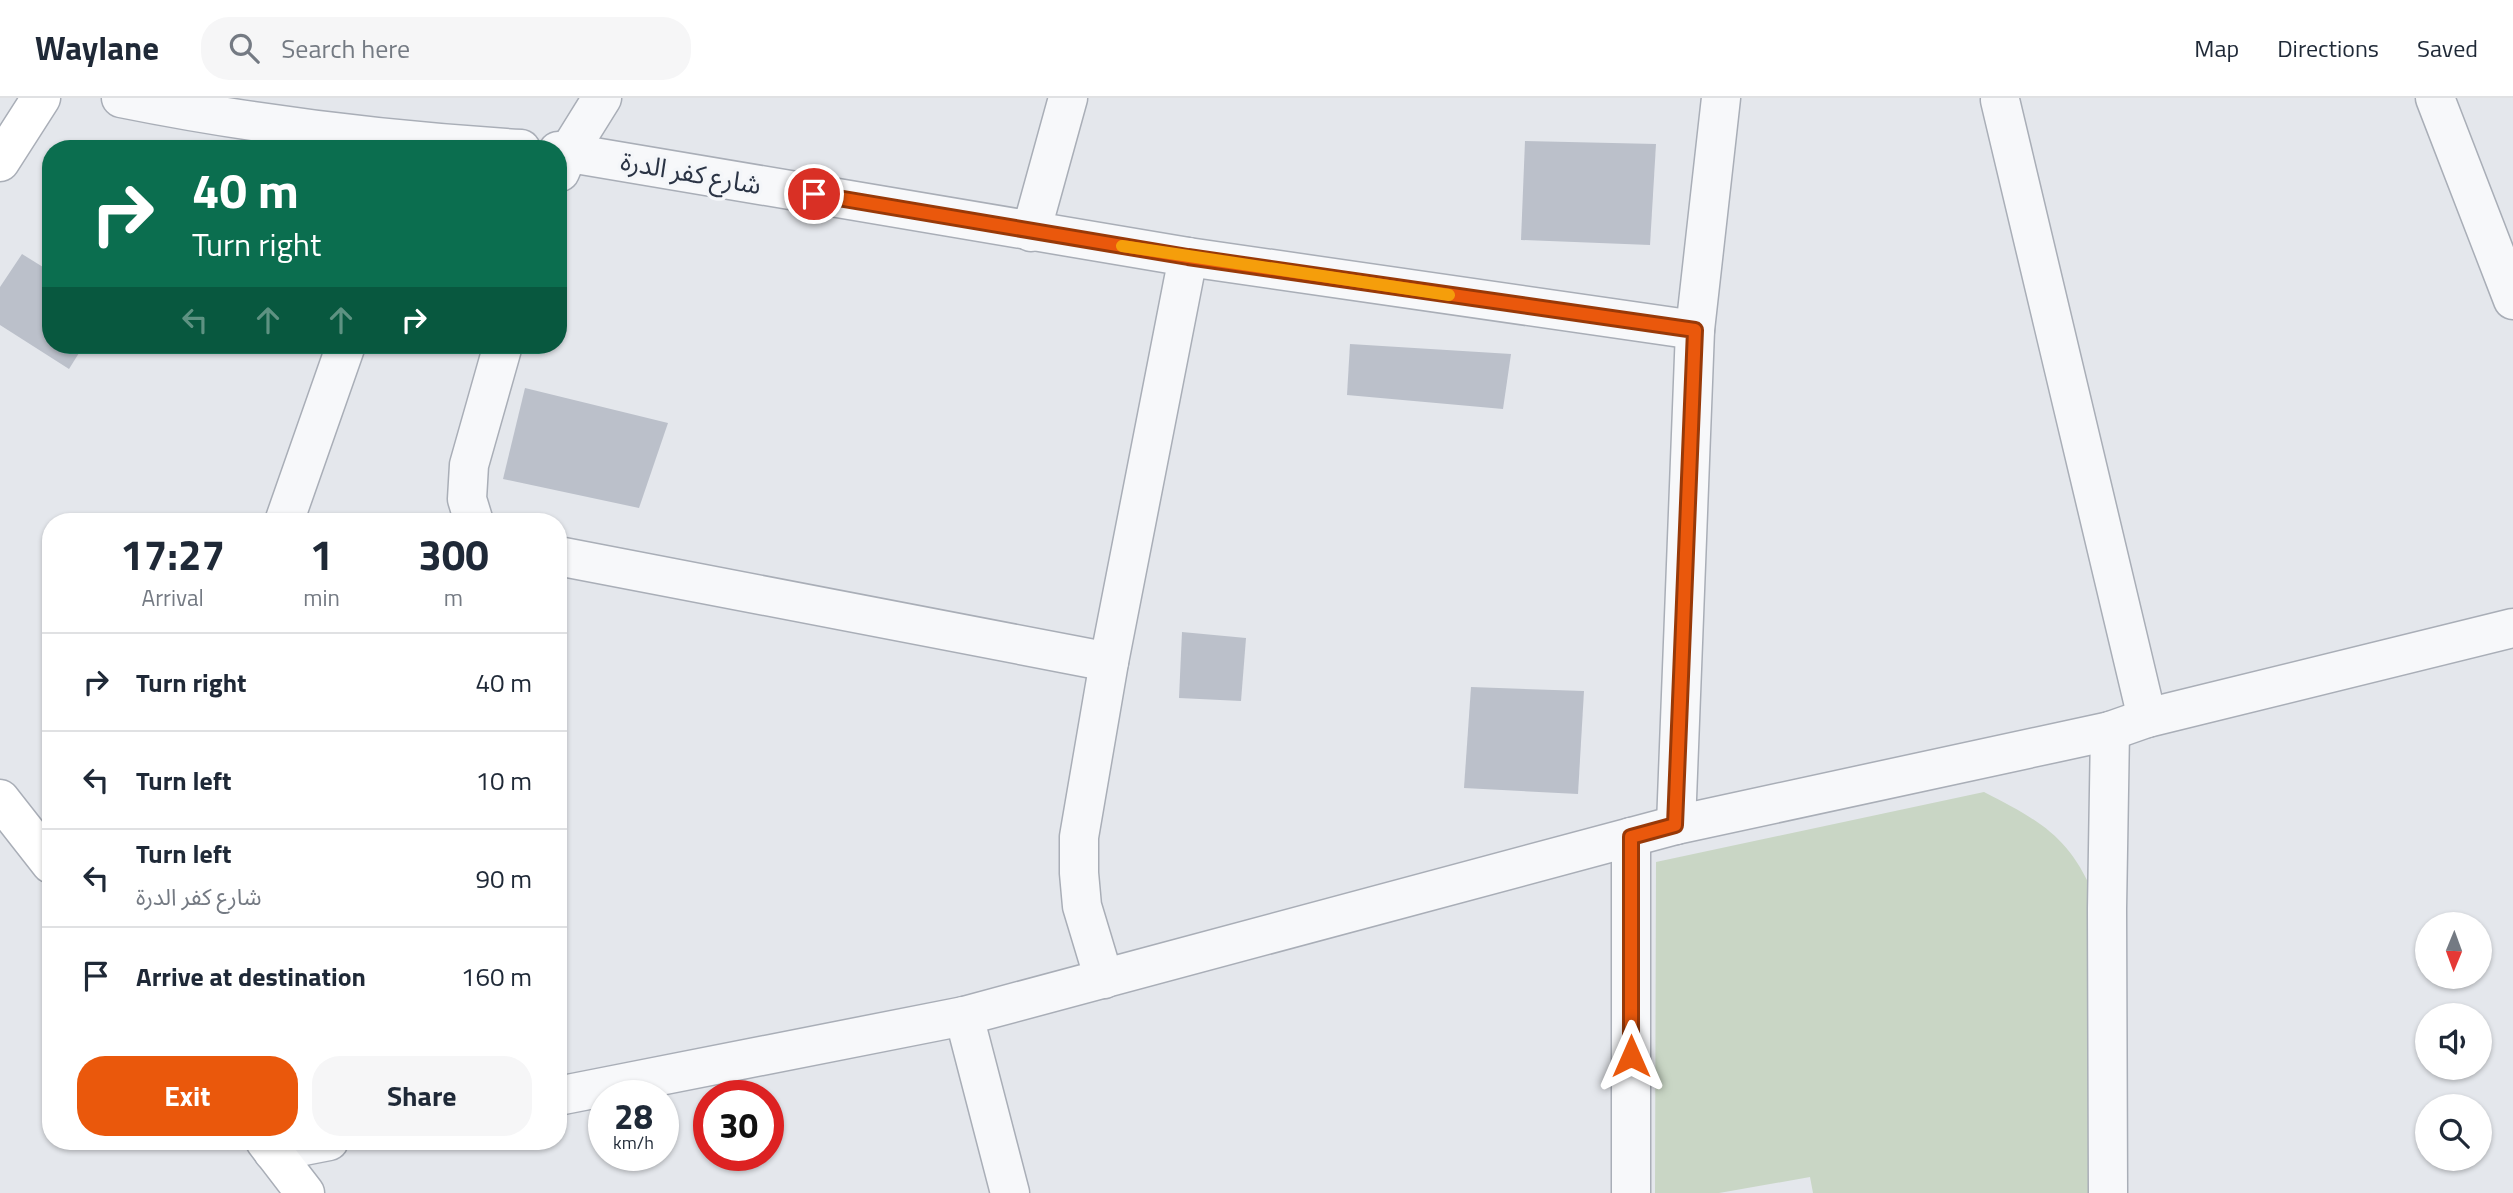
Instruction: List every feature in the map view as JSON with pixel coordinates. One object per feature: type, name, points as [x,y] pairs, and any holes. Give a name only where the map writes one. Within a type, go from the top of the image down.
[{"type":"street","points":[[0,162],[41,98]]},
{"type":"street","points":[[121,98],[216,116],[387,140]]},
{"type":"street","points":[[567,152],[602,98]]},
{"type":"street","points":[[1031,232],[1068,98]]},
{"type":"street","points":[[1675,825],[1695,330],[1721,98]]},
{"type":"street","points":[[2435,98],[2513,300]]},
{"type":"street","points":[[2000,100],[2147,718]]},
{"type":"street","name":"شارع كفر الدرة","points":[[567,161],[1188,257],[1695,330]]},
{"type":"street","points":[[1104,979],[1082,906],[1079,837],[1109,662],[1188,257]]},
{"type":"street","points":[[287,513],[343,354]]},
{"type":"street","points":[[471,513],[467,499],[469,465],[500,354]]},
{"type":"street","points":[[567,558],[1109,662]]},
{"type":"street","points":[[567,1094],[964,1016],[1675,825],[2110,731],[2147,718],[2513,628]]},
{"type":"street","points":[[2108,1193],[2106,909],[2110,731]]},
{"type":"street","points":[[0,799],[42,853]]},
{"type":"street","points":[[1631,837],[1631,1193]]},
{"type":"street","points":[[964,1016],[1010,1193]]},
{"type":"street","points":[[271,1150],[305,1193]]},
{"type":"green space","points":[[1984,792],[2036,821],[2062,843],[2093,893],[2091,1193],[1813,1193],[1810,1177],[1719,1193],[1655,1193],[1656,862]]},
{"type":"building","points":[[1525,141],[1656,144],[1650,245],[1521,240]]},
{"type":"building","points":[[22,254],[42,266],[42,352],[0,325],[0,287]]},
{"type":"building","points":[[1350,344],[1511,354],[1503,409],[1347,395]]},
{"type":"building","points":[[45,354],[78,354],[69,369]]},
{"type":"building","points":[[525,388],[668,423],[639,508],[503,479]]},
{"type":"building","points":[[1182,632],[1246,638],[1241,701],[1179,698]]},
{"type":"building","points":[[1471,687],[1584,691],[1578,794],[1464,788]]},
{"type":"slow traffic","points":[[1122,246],[1449,295]]},
{"type":"route","points":[[814,194],[1188,257],[1695,330],[1675,825],[1631,837],[1631,1056]]}]
